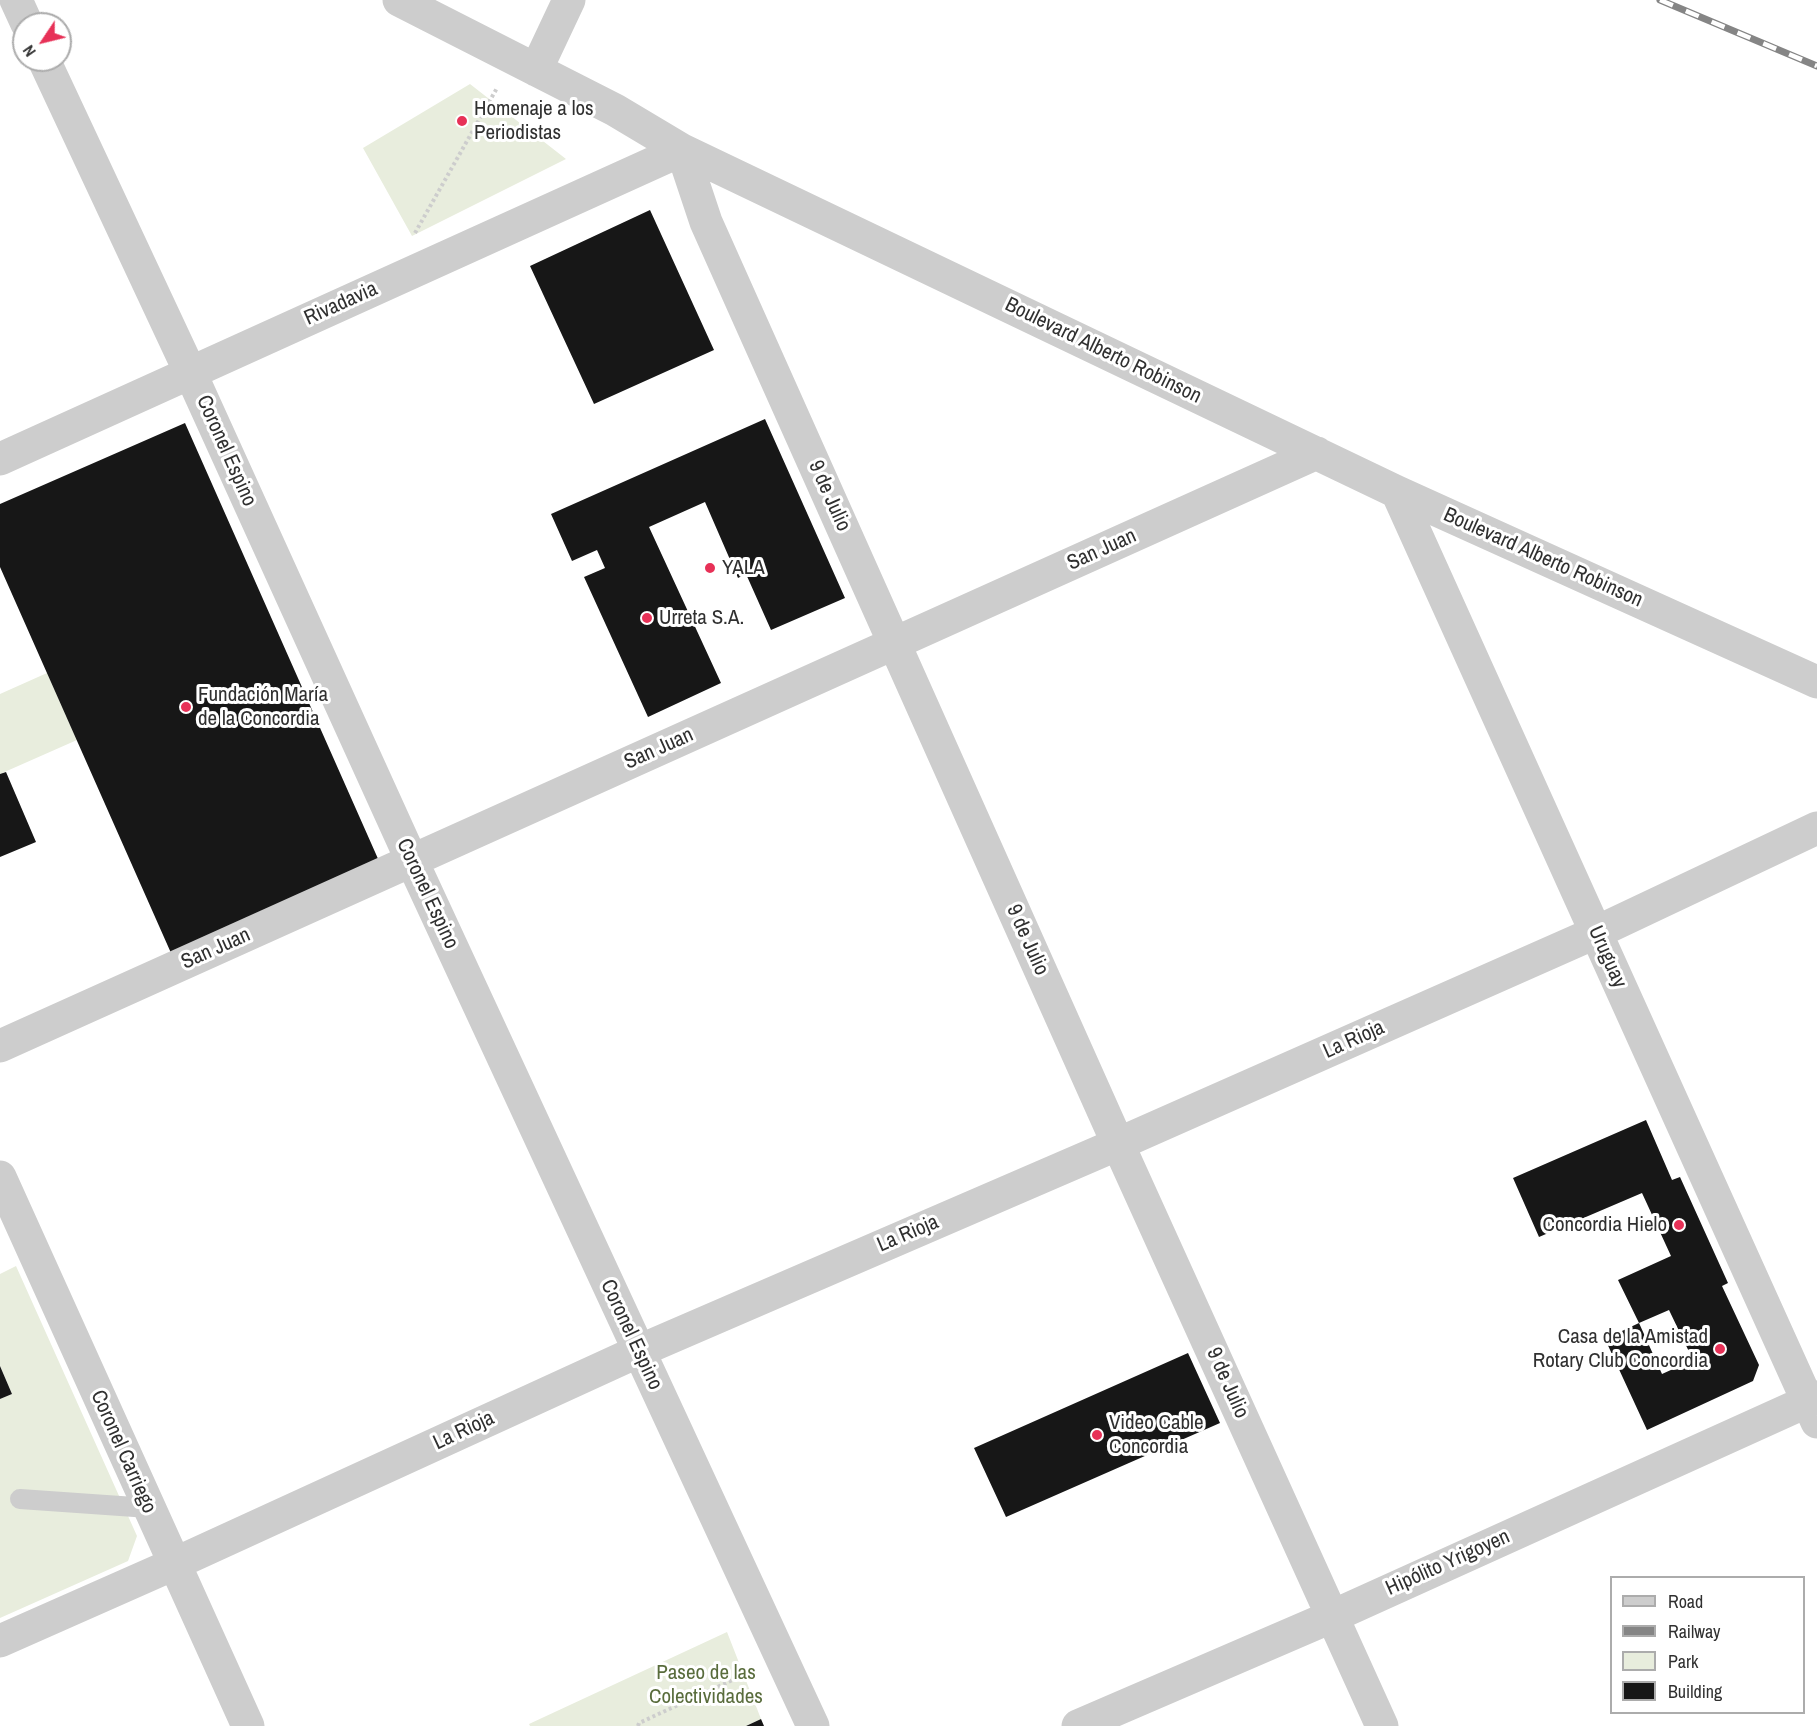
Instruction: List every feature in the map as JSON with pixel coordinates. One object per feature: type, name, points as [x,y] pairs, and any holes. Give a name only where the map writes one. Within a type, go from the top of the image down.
[{"type":"street","name":"Boulevard Alberto Robinson","points":[[399,0],[615,110],[682,150],[1397,492],[1817,682]]},
{"type":"street","points":[[524,64],[569,0]]},
{"type":"street","name":"Coronel Espino","points":[[50,72],[813,1726]]},
{"type":"street","name":"Rivadavia","points":[[0,459],[682,150]]},
{"type":"street","name":"9 de Julio","points":[[682,150],[706,222],[1382,1726]]},
{"type":"street","name":"San Juan","points":[[0,1046],[1317,453]]},
{"type":"street","name":"Uruguay","points":[[1397,492],[1814,1407]]},
{"type":"street","name":"La Rioja","points":[[0,1641],[639,1351],[1119,1144],[1596,932],[1817,828]]},
{"type":"street","name":"Coronel Carriego","points":[[0,1177],[248,1726]]},
{"type":"street","name":"Hipólito Yrigoyen","points":[[1078,1726],[1814,1407]]},
{"type":"lane","points":[[20,1499],[149,1508]]},
{"type":"path","points":[[387,283],[524,64]]},
{"type":"path","points":[[638,1726],[639,1723],[782,1658]]},
{"type":"green space","points":[[470,84],[566,159],[412,236],[363,148]]},
{"type":"green space","points":[[47,673],[77,740],[0,774],[0,694]]},
{"type":"green space","points":[[16,1266],[137,1536],[128,1561],[0,1618],[0,1399],[12,1394],[0,1366],[0,1274]]},
{"type":"green space","name":"Paseo de las Colectividades","points":[[727,1632],[761,1719],[746,1726],[530,1726],[529,1724]]},
{"type":"building","points":[[650,210],[714,350],[594,404],[530,266]]},
{"type":"building","points":[[765,419],[845,598],[771,630],[746,574],[738,578],[705,502],[649,527],[721,683],[648,717],[584,577],[605,568],[597,550],[572,561],[551,514]]},
{"type":"building","name":"Fundación María de la Concordia","points":[[185,423],[379,861],[171,953],[0,567],[0,504]]},
{"type":"building","points":[[6,772],[36,842],[0,857],[0,774]]},
{"type":"building","points":[[1646,1120],[1672,1180],[1680,1177],[1728,1283],[1722,1286],[1759,1365],[1753,1381],[1647,1430],[1605,1339],[1639,1323],[1618,1280],[1671,1256],[1642,1193],[1539,1237],[1513,1178]],"holes":[[[1669,1310],[1693,1360],[1662,1374],[1639,1323]]]},
{"type":"building","name":"Video Cable Concordia","points":[[1188,1353],[1220,1423],[1006,1517],[974,1448]]},
{"type":"building","points":[[0,1366],[12,1394],[0,1399]]},
{"type":"building","points":[[761,1719],[764,1726],[746,1726]]},
{"type":"railway","points":[[1660,0],[1817,66]]},
{"type":"place","name":"Homenaje a los Periodistas","points":[[462,121]]},
{"type":"place","name":"YALA","points":[[710,568]]},
{"type":"place","name":"Urreta S.A.","points":[[647,618]]},
{"type":"place","name":"Fundación María de la Concordia","points":[[186,707]]},
{"type":"place","name":"Concordia Hielo","points":[[1679,1225]]},
{"type":"place","name":"Casa de la Amistad Rotary Club Concordia","points":[[1720,1349]]},
{"type":"place","name":"Video Cable Concordia","points":[[1097,1435]]}]
